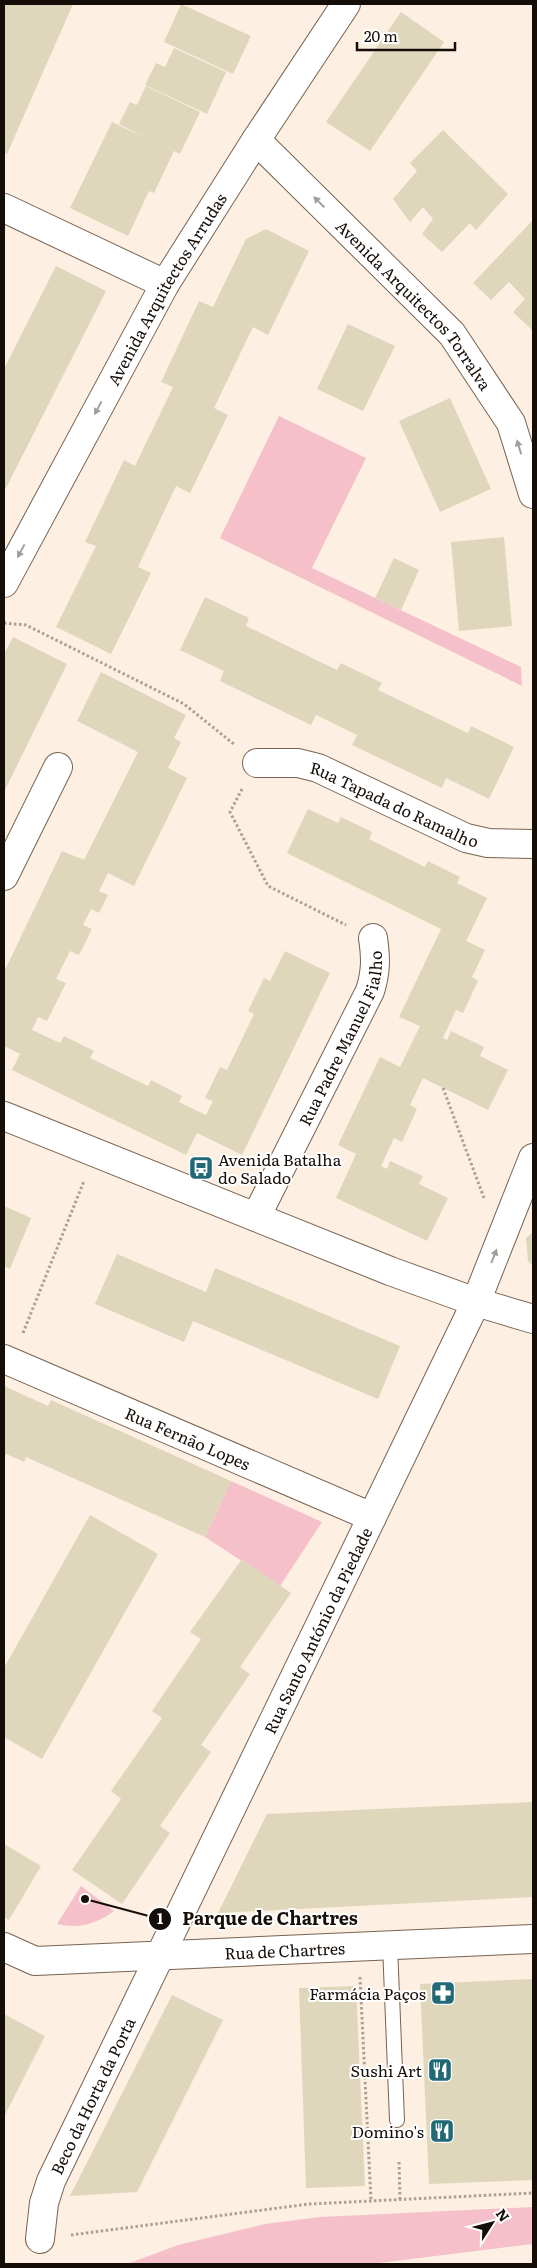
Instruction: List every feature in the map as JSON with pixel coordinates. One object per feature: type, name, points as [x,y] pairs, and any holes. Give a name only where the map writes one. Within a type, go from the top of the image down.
[{"type":"street","name":"Avenida Arquitectos Arrudas","points":[[4,583],[165,284],[256,140],[346,4]]},
{"type":"street","name":"Avenida Arquitectos Torralva","points":[[256,140],[452,334],[511,423],[533,494]]},
{"type":"street","points":[[4,208],[165,284]]},
{"type":"street","name":"Rua Tapada do Ramalho","points":[[257,763],[298,763],[318,768],[466,838],[488,843],[533,844]]},
{"type":"street","points":[[4,876],[58,767]]},
{"type":"street","name":"Rua Padre Manuel Fialho","points":[[256,1217],[370,991],[375,974],[376,956],[373,938]]},
{"type":"street","points":[[4,1116],[390,1270],[476,1302],[533,1319]]},
{"type":"street","points":[[476,1302],[533,1158]]},
{"type":"street","name":"Rua Santo António da Piedade","points":[[158,1957],[476,1302]]},
{"type":"street","name":"Rua Fernão Lopes","points":[[7,1360],[372,1517]]},
{"type":"street","name":"Rua de Chartres","points":[[4,1947],[35,1961],[533,1939]]},
{"type":"street","name":"Beco da Horta da Porta","points":[[40,2239],[44,2203],[51,2181],[158,1957]]},
{"type":"lane","points":[[390,1945],[397,2120]]},
{"type":"path","points":[[4,622],[26,625],[184,704],[257,763],[230,812],[268,886],[373,938]]},
{"type":"path","points":[[443,1088],[488,1207]]},
{"type":"path","points":[[7,1360],[96,1153]]},
{"type":"path","points":[[358,1946],[371,2201]]},
{"type":"path","points":[[399,2162],[400,2200]]},
{"type":"path","points":[[40,2239],[309,2204],[533,2194]]},
{"type":"shaded area","points":[[279,416],[366,458],[312,568],[521,667],[522,686],[220,538]]},
{"type":"shaded area","points":[[231,1481],[322,1522],[280,1586],[205,1537]]},
{"type":"shaded area","points":[[81,1886],[114,1911],[101,1919],[80,1926],[57,1924]]},
{"type":"shaded area","points":[[533,2207],[533,2244],[371,2264],[127,2264],[178,2245],[265,2224],[320,2217]]},
{"type":"building","points":[[4,4],[73,4],[7,154],[4,153]]},
{"type":"building","points":[[181,4],[251,36],[233,74],[164,42]]},
{"type":"building","points":[[401,12],[444,42],[370,151],[326,122]]},
{"type":"building","points":[[174,48],[226,72],[207,114],[145,85],[156,63],[165,67]]},
{"type":"building","points":[[146,86],[200,112],[180,154],[174,151],[154,193],[149,191],[128,236],[70,208],[112,122],[145,138],[119,124],[130,102],[137,105]]},
{"type":"building","points":[[443,130],[508,194],[476,230],[470,223],[442,252],[422,234],[433,219],[423,207],[410,222],[393,199],[417,171],[410,163]]},
{"type":"building","points":[[532,221],[533,331],[513,312],[525,299],[509,282],[491,300],[473,283]]},
{"type":"building","points":[[266,229],[309,251],[268,335],[253,327],[214,408],[228,415],[190,493],[176,486],[138,567],[151,573],[111,654],[56,627],[96,546],[85,542],[124,460],[135,466],[173,387],[161,382],[199,301],[213,307],[246,239]]},
{"type":"building","points":[[56,266],[106,291],[4,492],[4,369]]},
{"type":"building","points":[[348,324],[395,346],[363,411],[317,389]]},
{"type":"building","points":[[450,398],[491,489],[440,512],[399,421]]},
{"type":"building","points":[[504,537],[512,626],[459,631],[451,542]]},
{"type":"building","points":[[394,558],[419,570],[401,610],[375,598]]},
{"type":"building","points":[[205,597],[249,618],[246,626],[337,670],[341,663],[382,683],[378,690],[468,733],[471,726],[514,747],[489,799],[446,778],[442,788],[352,745],[357,735],[316,715],[311,725],[220,681],[224,671],[180,650]]},
{"type":"building","points":[[13,637],[67,664],[4,792],[4,654]]},
{"type":"building","points":[[101,672],[186,715],[174,738],[181,742],[168,768],[187,778],[134,886],[108,873],[99,891],[108,895],[99,913],[91,909],[83,925],[92,929],[79,955],[70,951],[56,979],[66,983],[47,1021],[38,1017],[32,1030],[60,1043],[64,1036],[94,1051],[90,1058],[148,1086],[151,1080],[182,1096],[179,1102],[206,1115],[213,1101],[205,1098],[220,1067],[227,1070],[254,1014],[248,1011],[264,978],[270,981],[285,951],[330,973],[242,1155],[197,1133],[186,1155],[12,1070],[20,1054],[4,1046],[4,972],[62,851],[84,860],[138,752],[77,721]]},
{"type":"building","points":[[308,809],[338,823],[341,817],[372,832],[369,839],[425,867],[428,861],[460,877],[457,883],[487,898],[466,941],[485,950],[472,977],[478,981],[463,1013],[456,1010],[443,1038],[447,1040],[451,1031],[484,1047],[480,1056],[508,1070],[488,1110],[423,1078],[410,1105],[417,1109],[402,1142],[394,1138],[381,1166],[387,1169],[390,1161],[423,1176],[419,1184],[448,1198],[427,1241],[336,1198],[356,1154],[338,1145],[380,1057],[400,1067],[420,1026],[399,1017],[441,929],[287,853]]},
{"type":"building","points":[[4,1206],[31,1218],[10,1269],[4,1266]]},
{"type":"building","points":[[533,1232],[533,1266],[528,1261],[526,1238]]},
{"type":"building","points":[[117,1254],[206,1292],[215,1268],[400,1346],[378,1399],[193,1321],[184,1342],[95,1304]]},
{"type":"building","points":[[4,1386],[48,1406],[51,1400],[231,1481],[205,1537],[26,1457],[24,1462],[4,1453]]},
{"type":"building","points":[[90,1515],[158,1554],[42,1759],[4,1737],[4,1668]]},
{"type":"building","points":[[242,1559],[291,1593],[240,1667],[250,1674],[201,1745],[211,1752],[160,1826],[170,1833],[122,1904],[72,1870],[121,1799],[111,1791],[162,1718],[152,1711],[201,1639],[190,1632]]},
{"type":"building","points":[[533,1802],[533,1897],[218,1913],[267,1814]]},
{"type":"building","points":[[4,1844],[41,1866],[9,1920],[4,1917]]},
{"type":"building","points":[[533,1979],[533,2180],[429,2184],[420,1984]]},
{"type":"building","points":[[356,1986],[365,2186],[306,2188],[299,1988]]},
{"type":"building","points":[[172,1995],[223,2020],[137,2192],[70,2196]]},
{"type":"building","points":[[4,2014],[45,2036],[4,2117]]},
{"type":"place","name":"Avenida Batalha do Salado","points":[[201,1168]]},
{"type":"place","name":"Parque de Chartres","points":[[85,1899]]},
{"type":"place","name":"Farmácia Paços","points":[[443,1993]]},
{"type":"place","name":"Sushi Art","points":[[440,2070]]},
{"type":"place","name":"Domino's","points":[[442,2131]]}]
